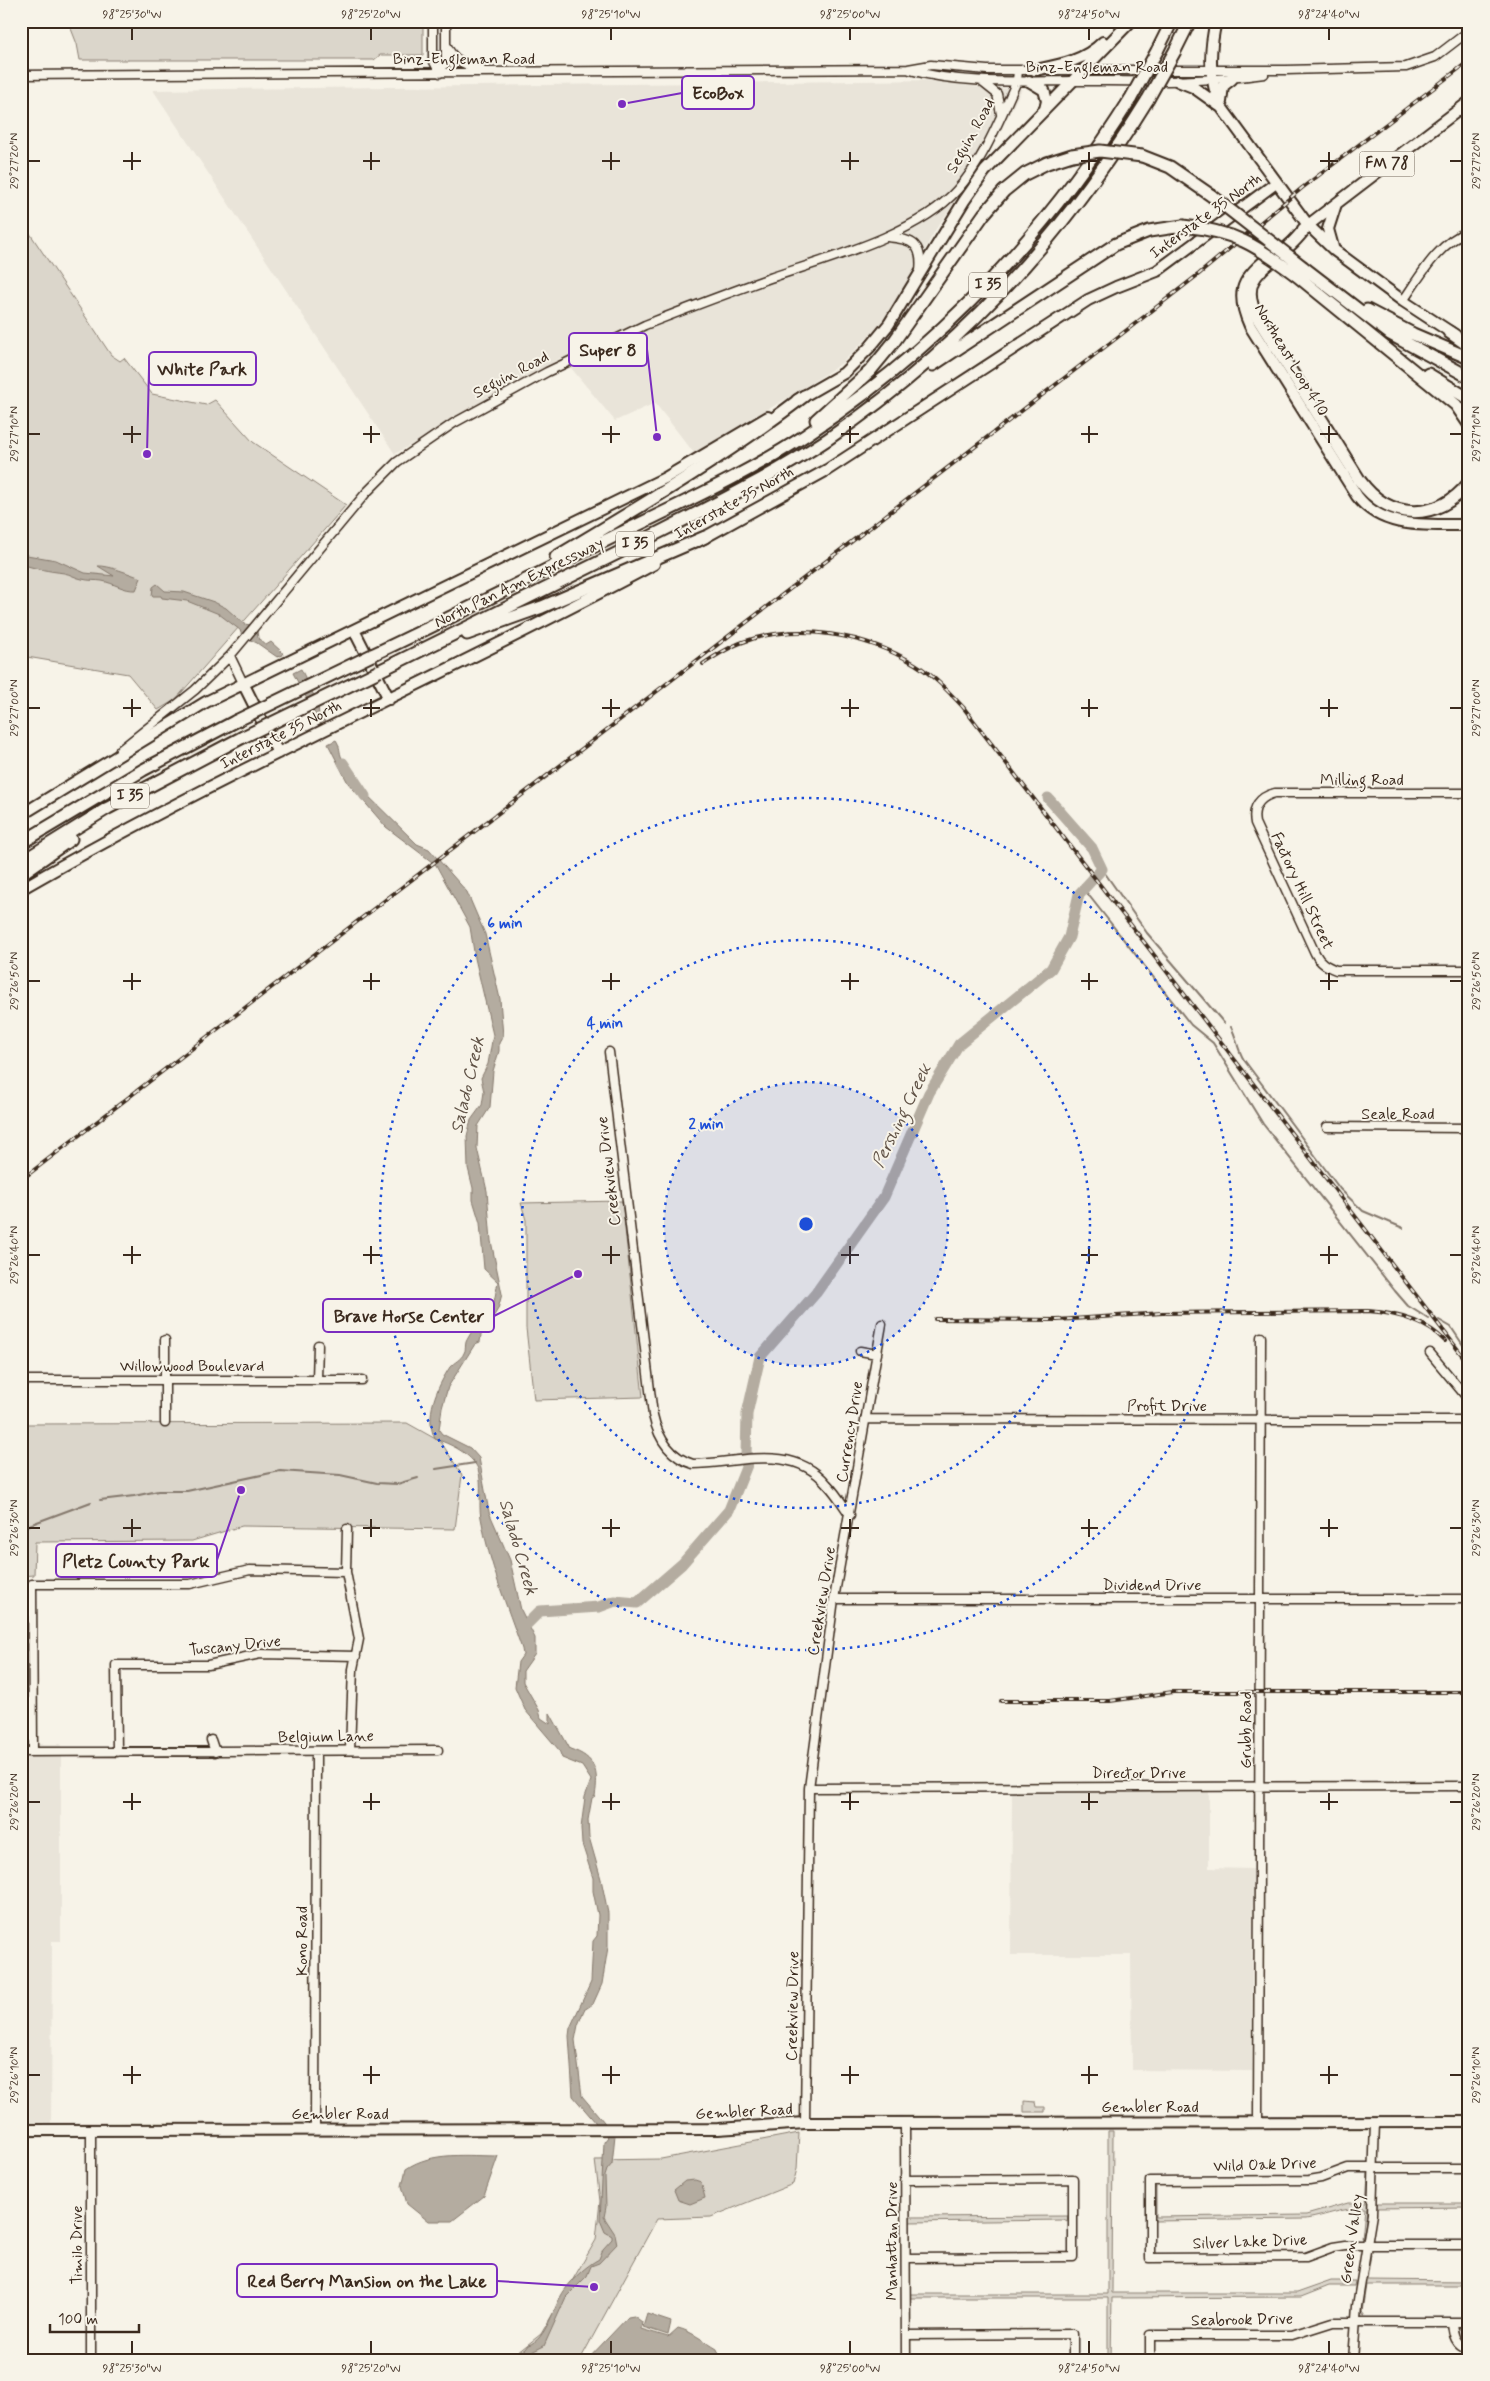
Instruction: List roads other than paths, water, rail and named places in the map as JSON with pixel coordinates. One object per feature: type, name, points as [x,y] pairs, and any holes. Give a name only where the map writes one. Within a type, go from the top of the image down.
[{"type":"highway","name":"North Pan Am Expressway","points":[[21,862],[150,785],[763,478],[841,430],[918,372],[974,321],[1044,246],[1097,178],[1148,99],[1190,21]]},
{"type":"highway","name":"North Pan Am Expressway","points":[[21,842],[143,770],[236,721],[706,491],[768,459],[806,435],[884,379],[943,329],[982,291],[1033,236],[1066,195],[1100,147],[1131,98],[1171,24]]},
{"type":"highway","points":[[806,435],[815,421],[848,393],[888,349],[984,214],[1004,191],[1025,174],[1047,163],[1072,155],[1100,151],[1142,156],[1170,167],[1212,196],[1390,351],[1456,405],[1469,424]]},
{"type":"highway","points":[[1308,225],[1291,245],[1258,272],[1253,280],[1250,299],[1257,316],[1360,481],[1379,501],[1400,510],[1413,512],[1432,509],[1457,495],[1469,483]]},
{"type":"highway","points":[[918,372],[937,364],[1116,244],[1149,230],[1183,226],[1233,235],[1263,250],[1333,292],[1390,334],[1469,377]]},
{"type":"highway","points":[[1333,292],[1412,334],[1469,358]]},
{"type":"highway","points":[[1449,332],[1469,346]]},
{"type":"highway","points":[[1390,351],[1469,399]]},
{"type":"highway","points":[[526,580],[554,558],[732,450],[804,396]]},
{"type":"highway","points":[[410,656],[542,607],[705,537]]},
{"type":"highway","points":[[21,874],[150,785]]},
{"type":"main road","points":[[1035,70],[1072,62],[1093,52],[1125,21]]},
{"type":"main road","points":[[21,815],[159,729],[243,683],[665,478],[844,372],[890,324],[964,201],[985,171],[1131,21]]},
{"type":"main road","points":[[1216,21],[1212,39],[1211,69],[1216,96],[1222,108],[1308,225],[1334,250],[1402,301],[1449,332],[1469,341]]},
{"type":"main road","points":[[1222,108],[1223,87],[1232,78]]},
{"type":"main road","points":[[1029,81],[1044,90],[1047,101],[1045,109]]},
{"type":"main road","points":[[1178,81],[1193,87],[1222,108]]},
{"type":"main road","name":"FM 78","points":[[1308,225],[1469,102]]},
{"type":"main road","name":"Interstate 35 North","points":[[21,889],[101,843],[278,753],[507,641],[705,537],[827,470],[1088,300],[1156,271],[1276,183]]},
{"type":"main road","points":[[1334,250],[1328,229],[1337,203]]},
{"type":"main road","name":"Northeast Loop 410","points":[[1308,225],[1254,269],[1244,284],[1241,303],[1250,326],[1348,485],[1371,510],[1398,522],[1469,525]]},
{"type":"main road","points":[[354,630],[389,699]]},
{"type":"main road","points":[[243,683],[278,753]]},
{"type":"main road","name":"Gembler Road","points":[[21,2130],[676,2130],[751,2128],[804,2124],[1469,2122]]},
{"type":"street","points":[[433,21],[433,60],[440,73]]},
{"type":"street","points":[[440,73],[446,60],[446,21]]},
{"type":"street","name":"Binz-Engleman Road","points":[[21,75],[908,70],[931,65],[987,70],[1286,70],[1406,67],[1435,57],[1469,31]]},
{"type":"street","points":[[446,44],[450,54],[485,72]]},
{"type":"street","name":"Binz-Engleman Road","points":[[908,70],[929,75],[980,81],[1212,81],[1286,70]]},
{"type":"street","name":"Seguin Road","points":[[96,769],[195,690],[230,656],[377,481],[414,449],[454,422],[556,368],[645,325],[885,237],[944,204],[975,165],[1017,81],[1018,70]]},
{"type":"street","points":[[980,81],[997,94],[1001,114]]},
{"type":"street","points":[[1402,301],[1435,256],[1452,240],[1469,231]]},
{"type":"street","name":"Seguin Road","points":[[885,237],[906,239],[912,242],[918,249],[921,259],[920,274]]},
{"type":"street","points":[[230,656],[243,683]]},
{"type":"street","name":"Milling Road","points":[[1258,802],[1263,797],[1275,793],[1469,793]]},
{"type":"street","name":"Factory Hill Street","points":[[1258,802],[1255,810],[1255,823],[1319,961],[1336,970],[1469,970]]},
{"type":"street","name":"Creekview Drive","points":[[609,1052],[653,1415],[661,1438],[682,1460],[693,1464],[775,1457],[808,1467],[827,1483],[850,1515],[834,1599],[809,1788],[804,2124]]},
{"type":"street","name":"Seale Road","points":[[1327,1127],[1469,1128]]},
{"type":"street","name":"Currency Drive","points":[[850,1515],[882,1324]]},
{"type":"street","name":"Grubb Road","points":[[1258,2122],[1261,1338]]},
{"type":"street","points":[[165,1340],[165,1422]]},
{"type":"street","points":[[317,1379],[318,1345]]},
{"type":"street","points":[[860,1351],[877,1354]]},
{"type":"street","points":[[1430,1353],[1469,1400]]},
{"type":"street","name":"Willowwood Boulevard","points":[[21,1380],[362,1380]]},
{"type":"street","name":"Profit Drive","points":[[865,1419],[1469,1420]]},
{"type":"street","points":[[347,1529],[346,1572],[359,1630],[352,1693],[350,1750]]},
{"type":"street","points":[[33,1752],[32,1584],[198,1584],[250,1570],[346,1572]]},
{"type":"street","name":"Dividend Drive","points":[[834,1599],[1469,1599]]},
{"type":"street","name":"Tuscany Drive","points":[[117,1752],[116,1665],[208,1665],[260,1654],[356,1656]]},
{"type":"street","points":[[211,1740],[215,1752]]},
{"type":"street","name":"Belgium Lane","points":[[21,1752],[438,1750]]},
{"type":"street","name":"Kono Road","points":[[316,1752],[316,2130]]},
{"type":"street","name":"Director Drive","points":[[809,1788],[1469,1786]]},
{"type":"street","name":"Green Valley","points":[[1353,2360],[1375,2168],[1375,2122]]},
{"type":"street","name":"Manhattan Drive","points":[[905,2123],[906,2360]]},
{"type":"street","name":"Timilo Drive","points":[[91,2130],[91,2360]]},
{"type":"street","name":"Wild Oak Drive","points":[[1150,2258],[1150,2181],[1308,2180],[1322,2178],[1343,2169],[1469,2168]]},
{"type":"street","points":[[906,2180],[1073,2180],[1073,2257],[906,2258]]},
{"type":"street","name":"Silver Lake Drive","points":[[1150,2258],[1306,2257],[1339,2246],[1469,2245]]},
{"type":"street","points":[[1452,2322],[1455,2339],[1463,2347],[1469,2349]]},
{"type":"street","name":"Seabrook Drive","points":[[1150,2360],[1150,2335],[1292,2334],[1326,2323],[1469,2322]]},
{"type":"street","points":[[906,2335],[1073,2334],[1073,2360]]},
{"type":"waterway","name":"Salado Creek","points":[[343,763],[365,796]]},
{"type":"waterway","name":"Pershing Creek","points":[[746,1455],[747,1414],[760,1357],[816,1293],[884,1197],[929,1093],[959,1044],[1051,969],[1069,937],[1079,894],[1102,869],[1092,848],[1048,798]]},
{"type":"waterway","points":[[1102,869],[1147,933],[1224,1023]]},
{"type":"waterway","points":[[1083,888],[1191,1025],[1213,1043],[1263,1124],[1395,1291],[1408,1306],[1429,1319]]},
{"type":"waterway","points":[[1231,1027],[1244,1060],[1340,1189],[1363,1211],[1403,1228]]},
{"type":"waterway","points":[[1439,1320],[1451,1327],[1469,1354]]},
{"type":"waterway","points":[[436,1469],[475,1463]]},
{"type":"waterway","name":"Pershing Creek","points":[[523,1628],[540,1611],[599,1607],[615,1601],[637,1603],[682,1564],[729,1510],[747,1465]]},
{"type":"waterway","points":[[100,1500],[158,1491],[187,1491],[280,1471],[340,1475],[377,1483],[397,1484],[418,1478]]},
{"type":"waterway","points":[[21,1528],[91,1502]]},
{"type":"railway","points":[[21,1180],[1136,323],[1199,274],[1302,188],[1469,61]]},
{"type":"railway","points":[[703,664],[727,649],[743,642],[764,636],[808,632],[831,634],[875,645],[915,664],[928,673],[963,707],[1469,1364]]},
{"type":"railway","points":[[935,1319],[1057,1320],[1162,1313],[1368,1311],[1410,1319],[1429,1328],[1445,1341]]},
{"type":"railway","points":[[1001,1701],[1110,1701],[1173,1692],[1469,1692]]},
{"type":"place","name":"EcoBox","points":[[622,104]]},
{"type":"place","name":"Super 8","points":[[657,437]]},
{"type":"place","name":"White Park","points":[[147,454]]},
{"type":"place","name":"Brave Horse Center","points":[[578,1274]]},
{"type":"place","name":"Pletz County Park","points":[[241,1490]]},
{"type":"place","name":"Red Berry Mansion on the Lake","points":[[594,2287]]}]
